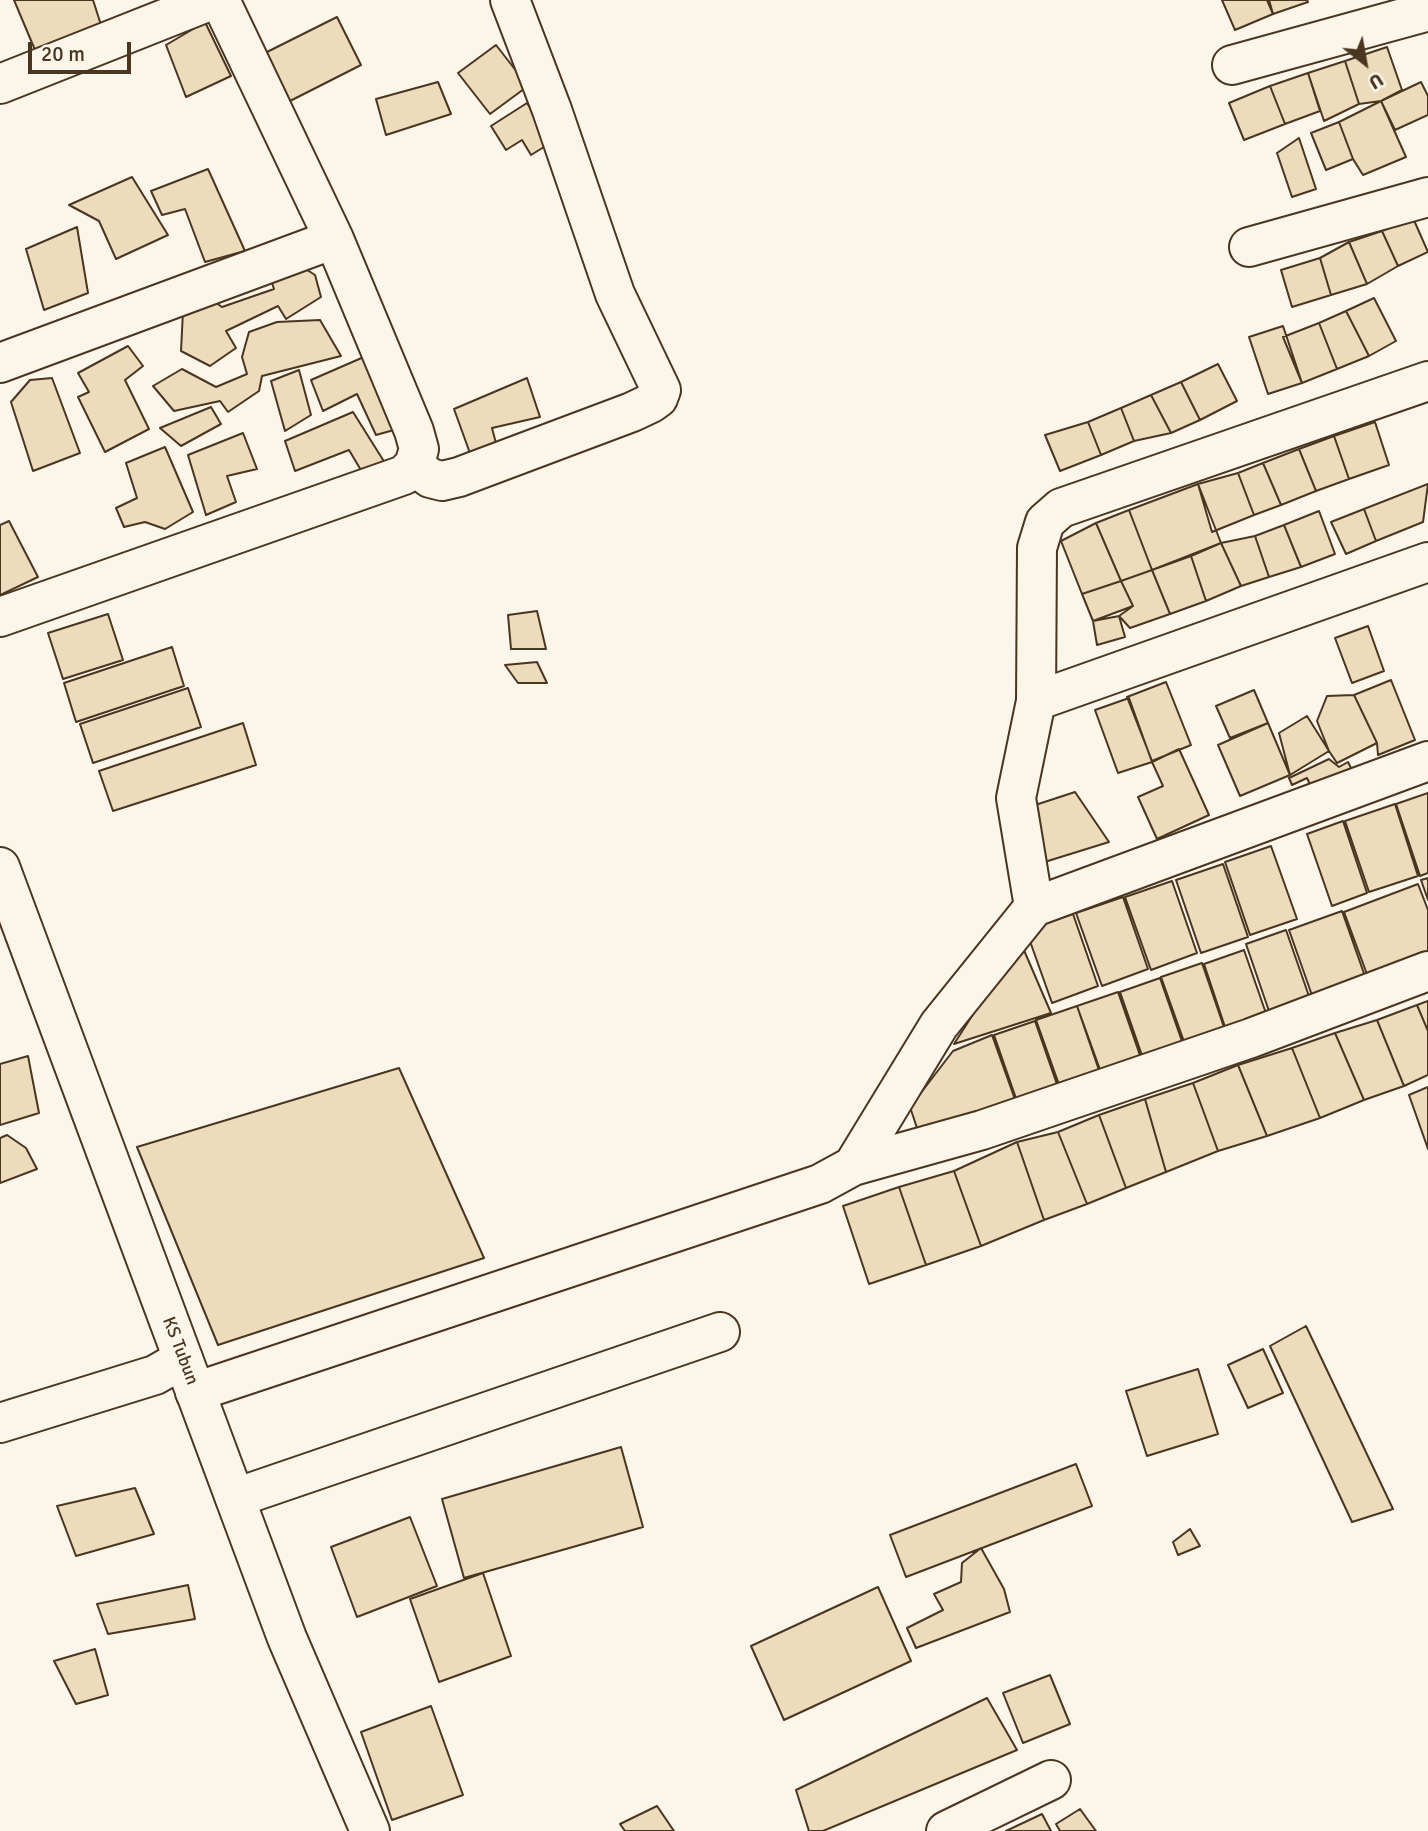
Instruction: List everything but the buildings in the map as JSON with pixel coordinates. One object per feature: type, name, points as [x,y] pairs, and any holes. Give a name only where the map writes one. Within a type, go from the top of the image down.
[{"type":"street","points":[[0,84],[212,0]]},
{"type":"street","points":[[0,617],[404,475],[414,465],[419,449],[414,431],[334,239],[220,0]]},
{"type":"street","points":[[414,465],[430,478],[442,481],[459,477],[632,412],[659,398],[662,390],[615,294],[552,110],[510,0]]},
{"type":"street","points":[[1232,65],[1425,15]]},
{"type":"street","points":[[1249,247],[1428,198]]},
{"type":"street","points":[[0,363],[334,239]]},
{"type":"street","points":[[1034,907],[1016,798],[1036,701],[1037,548],[1045,522],[1061,508],[1428,381]]},
{"type":"street","points":[[1036,701],[1428,562]]},
{"type":"street","points":[[853,1166],[939,1024],[1034,907],[1428,761]]},
{"type":"street","name":"KS Tubun","points":[[0,867],[287,1638],[370,1831]]},
{"type":"street","points":[[0,1423],[155,1375],[189,1375],[820,1184],[853,1166],[982,1130],[1251,1038],[1428,971]]},
{"type":"street","points":[[235,1498],[720,1332]]},
{"type":"street","points":[[946,1831],[1051,1780]]}]
